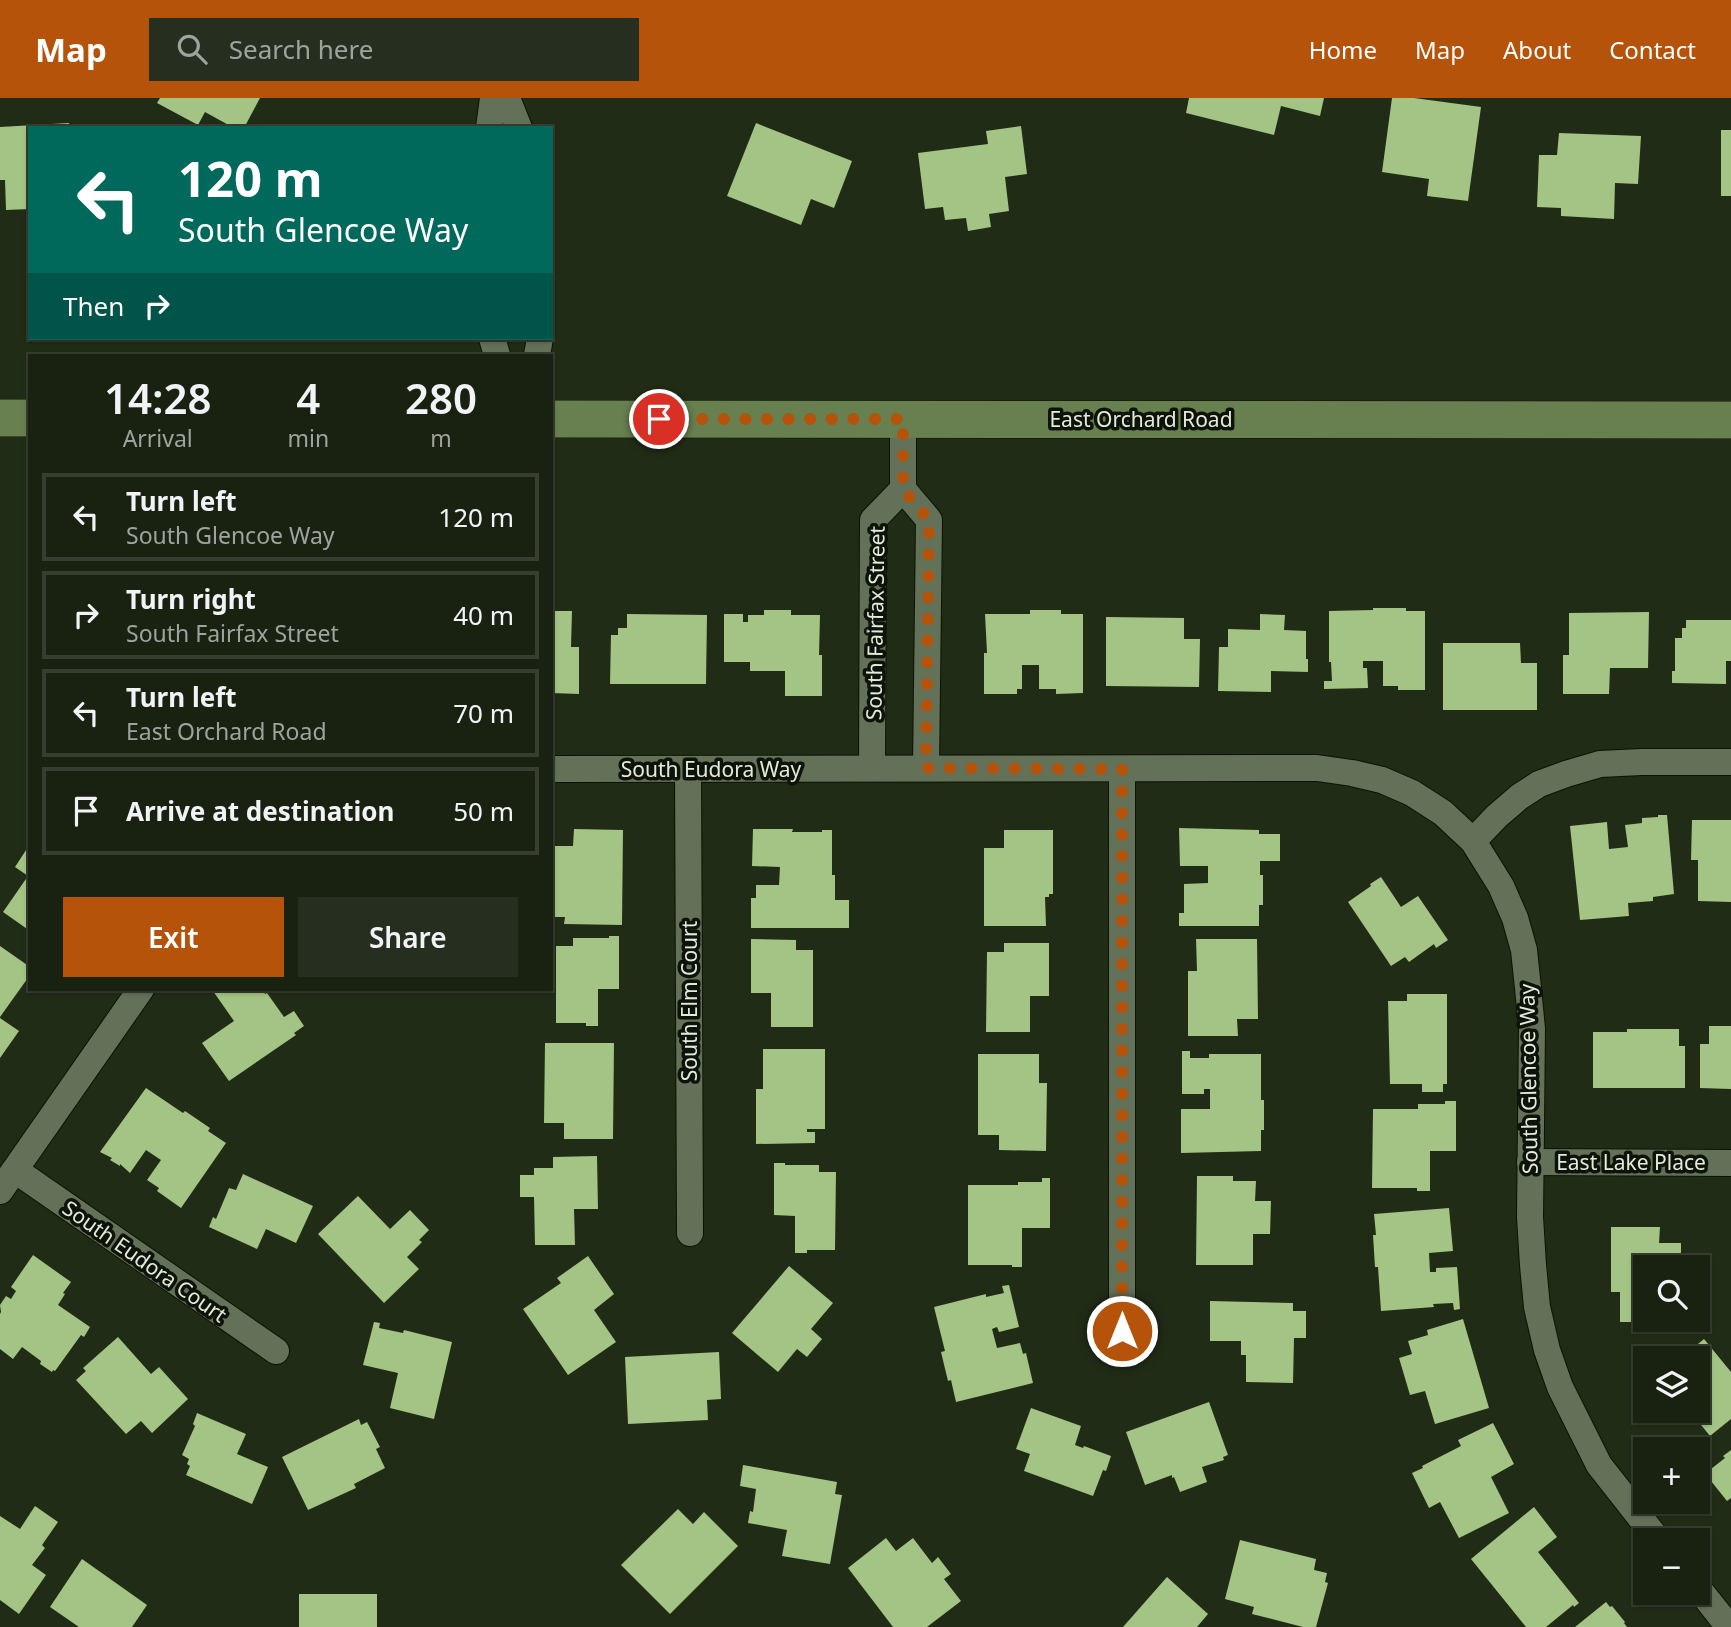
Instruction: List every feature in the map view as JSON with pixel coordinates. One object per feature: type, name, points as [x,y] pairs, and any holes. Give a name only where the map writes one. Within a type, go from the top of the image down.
[{"type":"street","points":[[489,126],[493,98]]},
{"type":"street","points":[[507,98],[518,126]]},
{"type":"street","points":[[0,418],[28,418]]},
{"type":"street","name":"East Orchard Road","points":[[553,419],[1731,420]]},
{"type":"street","points":[[903,419],[903,489],[929,520],[926,768]]},
{"type":"street","name":"South Fairfax Street","points":[[872,768],[873,520],[903,489]]},
{"type":"street","points":[[1473,841],[1519,797],[1539,784],[1566,774],[1600,764],[1731,762]]},
{"type":"street","name":"South Glencoe Way","points":[[872,768],[1317,768],[1352,772],[1382,780],[1412,793],[1443,813],[1473,841],[1501,886],[1515,918],[1524,950],[1531,1029],[1530,1217],[1537,1307],[1560,1387],[1599,1465],[1649,1528]]},
{"type":"street","name":"South Eudora Way","points":[[553,769],[872,768]]},
{"type":"street","name":"South Elm Court","points":[[688,769],[690,1233]]},
{"type":"street","points":[[1122,769],[1122,1331]]},
{"type":"street","points":[[7,1180],[140,991]]},
{"type":"street","name":"East Lake Place","points":[[1530,1162],[1731,1163]]},
{"type":"street","name":"South Eudora Court","points":[[7,1180],[276,1351]]},
{"type":"street","points":[[1710,1603],[1729,1627]]},
{"type":"building","points":[[160,98],[260,98],[245,126],[230,126],[205,112],[198,125],[157,103]]},
{"type":"building","points":[[1189,98],[1324,98],[1320,116],[1281,106],[1274,135],[1186,113]]},
{"type":"building","points":[[1392,98],[1414,98],[1481,107],[1468,201],[1427,196],[1429,179],[1382,172]]},
{"type":"building","points":[[69,123],[70,126],[28,126],[28,209],[6,210],[5,180],[0,180],[0,127]]},
{"type":"building","points":[[756,123],[852,161],[834,208],[811,199],[801,225],[727,196]]},
{"type":"building","points":[[1021,126],[1027,174],[1005,177],[1009,211],[989,214],[991,227],[968,231],[966,218],[945,220],[943,207],[925,209],[918,153],[988,144],[986,131]]},
{"type":"building","points":[[1721,130],[1731,130],[1731,196],[1721,196]]},
{"type":"building","points":[[1559,133],[1641,136],[1638,184],[1615,183],[1614,219],[1561,216],[1561,208],[1537,207],[1539,155],[1557,155]]},
{"type":"building","points":[[1373,608],[1425,611],[1425,690],[1398,690],[1398,686],[1383,686],[1383,661],[1363,661],[1363,668],[1367,668],[1368,688],[1324,689],[1324,681],[1332,681],[1329,662],[1329,611]]},
{"type":"building","points":[[764,610],[791,610],[791,615],[820,615],[822,696],[785,696],[785,671],[750,671],[750,662],[724,662],[724,614],[743,614],[743,622],[748,622],[748,615],[764,615]]},
{"type":"building","points":[[1030,610],[1061,610],[1061,614],[1083,614],[1083,693],[1056,694],[1056,689],[1039,689],[1039,665],[1022,665],[1022,689],[1017,689],[1017,694],[984,694],[984,653],[987,653],[985,614],[1030,614]]},
{"type":"building","points":[[553,611],[572,611],[571,647],[579,647],[579,694],[553,693]]},
{"type":"building","points":[[1649,612],[1648,668],[1610,668],[1609,694],[1563,694],[1563,655],[1569,655],[1569,613]]},
{"type":"building","points":[[627,614],[707,615],[706,684],[610,684],[611,635],[618,635],[618,628],[627,628]]},
{"type":"building","points":[[1260,614],[1285,615],[1284,630],[1306,631],[1308,672],[1271,671],[1271,692],[1218,691],[1219,647],[1228,647],[1228,629],[1260,630]]},
{"type":"building","points":[[1106,617],[1184,618],[1184,639],[1200,639],[1199,687],[1106,686]]},
{"type":"building","points":[[1686,620],[1731,620],[1731,661],[1726,661],[1726,684],[1672,683],[1672,671],[1675,671],[1675,638],[1682,638],[1682,628],[1686,628]]},
{"type":"building","points":[[1443,643],[1520,643],[1521,663],[1537,663],[1537,710],[1443,710]]},
{"type":"building","points":[[1667,815],[1674,894],[1653,897],[1653,901],[1628,903],[1629,916],[1580,920],[1570,826],[1607,822],[1609,849],[1628,847],[1625,825],[1642,823],[1642,818]]},
{"type":"building","points":[[1692,820],[1731,820],[1731,902],[1698,901],[1698,860],[1691,860]]},
{"type":"building","points":[[1179,828],[1259,830],[1259,834],[1280,834],[1280,861],[1260,861],[1263,905],[1259,905],[1259,926],[1179,926],[1179,913],[1184,913],[1184,884],[1208,883],[1208,866],[1180,866]]},
{"type":"building","points":[[574,829],[623,830],[622,925],[564,924],[565,917],[553,917],[553,846],[573,846]]},
{"type":"building","points":[[753,829],[793,829],[792,832],[832,830],[835,900],[849,900],[849,928],[751,928],[751,898],[756,898],[756,885],[779,885],[780,867],[752,866]]},
{"type":"building","points":[[1004,830],[1053,830],[1053,894],[1045,897],[1046,926],[984,926],[984,848],[1004,848]]},
{"type":"building","points":[[28,847],[28,876],[15,867]]},
{"type":"building","points":[[28,876],[28,930],[3,912]]},
{"type":"building","points":[[1381,877],[1401,907],[1418,896],[1448,940],[1436,948],[1434,944],[1409,962],[1405,957],[1391,966],[1348,902]]},
{"type":"building","points":[[619,936],[619,989],[598,989],[598,1026],[586,1026],[586,1023],[556,1023],[556,946],[573,946],[573,938]]},
{"type":"building","points":[[751,939],[796,940],[796,950],[813,950],[813,1027],[771,1027],[771,993],[751,993]]},
{"type":"building","points":[[1196,939],[1257,939],[1258,1019],[1237,1019],[1238,1036],[1188,1036],[1188,971],[1197,971]]},
{"type":"building","points":[[1004,943],[1049,943],[1049,996],[1030,996],[1030,1032],[986,1032],[987,952],[1004,952]]},
{"type":"building","points":[[0,946],[28,966],[28,978],[0,1017]]},
{"type":"building","points":[[213,991],[263,991],[284,1017],[294,1011],[304,1026],[294,1033],[296,1035],[229,1081],[202,1043],[234,1021]]},
{"type":"building","points":[[1407,994],[1447,994],[1447,1084],[1443,1084],[1443,1092],[1422,1092],[1422,1084],[1390,1084],[1388,1001],[1407,1001]]},
{"type":"building","points":[[0,1018],[19,1031],[0,1058]]},
{"type":"building","points":[[1709,1026],[1731,1026],[1731,1089],[1700,1088],[1700,1044],[1709,1044]]},
{"type":"building","points":[[1627,1029],[1679,1029],[1679,1046],[1685,1046],[1685,1088],[1593,1088],[1593,1032],[1627,1032]]},
{"type":"building","points":[[545,1043],[614,1043],[613,1139],[564,1139],[564,1123],[544,1123]]},
{"type":"building","points":[[763,1049],[825,1049],[825,1129],[807,1129],[807,1132],[815,1132],[815,1143],[756,1144],[756,1089],[763,1089]]},
{"type":"building","points":[[1182,1051],[1190,1051],[1190,1058],[1209,1058],[1209,1054],[1261,1054],[1264,1130],[1261,1130],[1261,1151],[1181,1153],[1181,1109],[1210,1109],[1210,1089],[1204,1089],[1204,1094],[1182,1094]]},
{"type":"building","points":[[978,1054],[1039,1054],[1039,1083],[1047,1083],[1046,1151],[999,1150],[999,1135],[978,1135]]},
{"type":"building","points":[[146,1088],[210,1128],[208,1131],[226,1143],[181,1208],[157,1191],[159,1188],[147,1180],[161,1160],[146,1150],[130,1173],[100,1152]]},
{"type":"building","points":[[1445,1101],[1456,1101],[1456,1151],[1430,1151],[1430,1191],[1417,1191],[1417,1188],[1372,1188],[1373,1109],[1418,1109],[1418,1104],[1445,1104]]},
{"type":"building","points":[[597,1156],[598,1209],[574,1209],[575,1245],[535,1245],[534,1197],[520,1197],[520,1175],[534,1175],[534,1168],[553,1168],[553,1157]]},
{"type":"building","points":[[774,1163],[819,1165],[819,1172],[836,1172],[835,1250],[795,1253],[795,1216],[774,1215]]},
{"type":"building","points":[[243,1174],[313,1206],[296,1243],[266,1229],[257,1249],[209,1227],[213,1217],[216,1219],[229,1188],[236,1190]]},
{"type":"building","points":[[1197,1176],[1233,1176],[1233,1181],[1256,1181],[1255,1201],[1271,1201],[1270,1234],[1253,1234],[1253,1265],[1196,1265]]},
{"type":"building","points":[[1042,1178],[1050,1178],[1050,1228],[1022,1228],[1022,1267],[968,1265],[968,1185],[1018,1185],[1018,1182],[1042,1182]]},
{"type":"building","points":[[358,1196],[390,1229],[410,1210],[429,1230],[419,1240],[422,1242],[407,1257],[419,1269],[384,1303],[318,1234]]},
{"type":"building","points":[[1449,1208],[1453,1251],[1429,1253],[1430,1272],[1436,1272],[1436,1268],[1457,1267],[1460,1309],[1454,1310],[1453,1303],[1381,1311],[1378,1267],[1375,1267],[1374,1214]]},
{"type":"building","points":[[1611,1227],[1660,1227],[1659,1243],[1681,1243],[1681,1255],[1633,1255],[1633,1322],[1620,1322],[1620,1292],[1611,1292]]},
{"type":"building","points":[[33,1255],[71,1282],[58,1305],[90,1327],[52,1372],[22,1347],[13,1359],[0,1349],[0,1305],[6,1296],[11,1299],[16,1291],[11,1287]]},
{"type":"building","points":[[588,1256],[614,1294],[594,1310],[616,1342],[568,1375],[523,1309],[561,1283],[557,1278]]},
{"type":"building","points":[[789,1266],[833,1303],[811,1329],[822,1339],[807,1357],[797,1349],[778,1372],[732,1333]]},
{"type":"building","points":[[1009,1285],[1019,1327],[999,1332],[997,1327],[992,1329],[997,1348],[1020,1343],[1023,1354],[1026,1353],[1033,1383],[956,1402],[941,1352],[945,1351],[934,1307],[986,1294],[986,1297],[1004,1293],[1002,1286]]},
{"type":"building","points":[[1210,1301],[1293,1303],[1293,1311],[1306,1311],[1306,1338],[1294,1338],[1293,1383],[1246,1382],[1246,1355],[1241,1355],[1241,1341],[1210,1341]]},
{"type":"building","points":[[1463,1319],[1489,1408],[1435,1424],[1425,1391],[1410,1395],[1399,1358],[1412,1354],[1408,1341],[1428,1335],[1427,1330]]},
{"type":"building","points":[[374,1322],[380,1323],[379,1328],[403,1333],[404,1330],[452,1342],[434,1419],[390,1408],[398,1373],[363,1365]]},
{"type":"building","points":[[118,1337],[151,1374],[159,1367],[188,1399],[152,1433],[141,1421],[126,1434],[76,1380],[86,1371],[83,1368]]},
{"type":"building","points":[[1704,1339],[1710,1346],[1696,1346]]},
{"type":"building","points":[[1710,1346],[1731,1372],[1731,1419],[1710,1436],[1700,1423],[1710,1423]]},
{"type":"building","points":[[719,1352],[721,1399],[707,1400],[708,1420],[628,1424],[625,1357]]},
{"type":"building","points":[[1209,1402],[1228,1455],[1223,1457],[1224,1460],[1202,1467],[1207,1482],[1180,1492],[1172,1475],[1145,1485],[1126,1432]]},
{"type":"building","points":[[1031,1408],[1081,1426],[1075,1445],[1111,1456],[1093,1496],[1024,1471],[1030,1454],[1016,1449]]},
{"type":"building","points":[[197,1413],[246,1434],[237,1454],[268,1467],[252,1504],[186,1475],[190,1466],[187,1464],[189,1459],[182,1455],[195,1426],[193,1424]]},
{"type":"building","points":[[359,1419],[361,1425],[367,1422],[380,1447],[376,1449],[385,1468],[354,1484],[356,1488],[308,1510],[282,1457]]},
{"type":"building","points":[[1493,1423],[1514,1464],[1491,1477],[1509,1513],[1459,1538],[1440,1502],[1429,1508],[1412,1473],[1461,1446],[1458,1440]]},
{"type":"building","points":[[1731,1450],[1731,1498],[1727,1501],[1710,1480],[1710,1468],[1725,1458],[1723,1456]]},
{"type":"building","points":[[743,1465],[837,1482],[835,1494],[842,1495],[830,1564],[782,1556],[787,1530],[748,1523],[750,1511],[753,1512],[756,1489],[740,1486]]},
{"type":"building","points":[[35,1506],[58,1522],[42,1545],[45,1548],[32,1565],[46,1575],[19,1614],[0,1600],[0,1516],[20,1529]]},
{"type":"building","points":[[1534,1507],[1557,1537],[1538,1552],[1579,1603],[1546,1627],[1526,1627],[1471,1559]]},
{"type":"building","points":[[678,1509],[693,1524],[704,1512],[738,1546],[670,1614],[621,1565]]},
{"type":"building","points":[[886,1538],[896,1551],[913,1538],[932,1563],[938,1557],[951,1574],[944,1579],[961,1601],[927,1627],[893,1627],[848,1568]]},
{"type":"building","points":[[1240,1540],[1316,1559],[1314,1570],[1327,1573],[1325,1582],[1328,1583],[1316,1627],[1303,1627],[1252,1614],[1254,1607],[1225,1599]]},
{"type":"building","points":[[82,1559],[147,1605],[132,1627],[79,1627],[50,1607]]},
{"type":"building","points":[[1167,1577],[1208,1614],[1197,1627],[1123,1627]]},
{"type":"building","points":[[299,1594],[377,1594],[377,1627],[299,1627]]},
{"type":"building","points":[[1606,1602],[1627,1627],[1575,1627]]},
{"type":"route","points":[[659,419],[903,419],[903,489],[929,520],[926,768],[1122,769],[1122,1331]]}]
